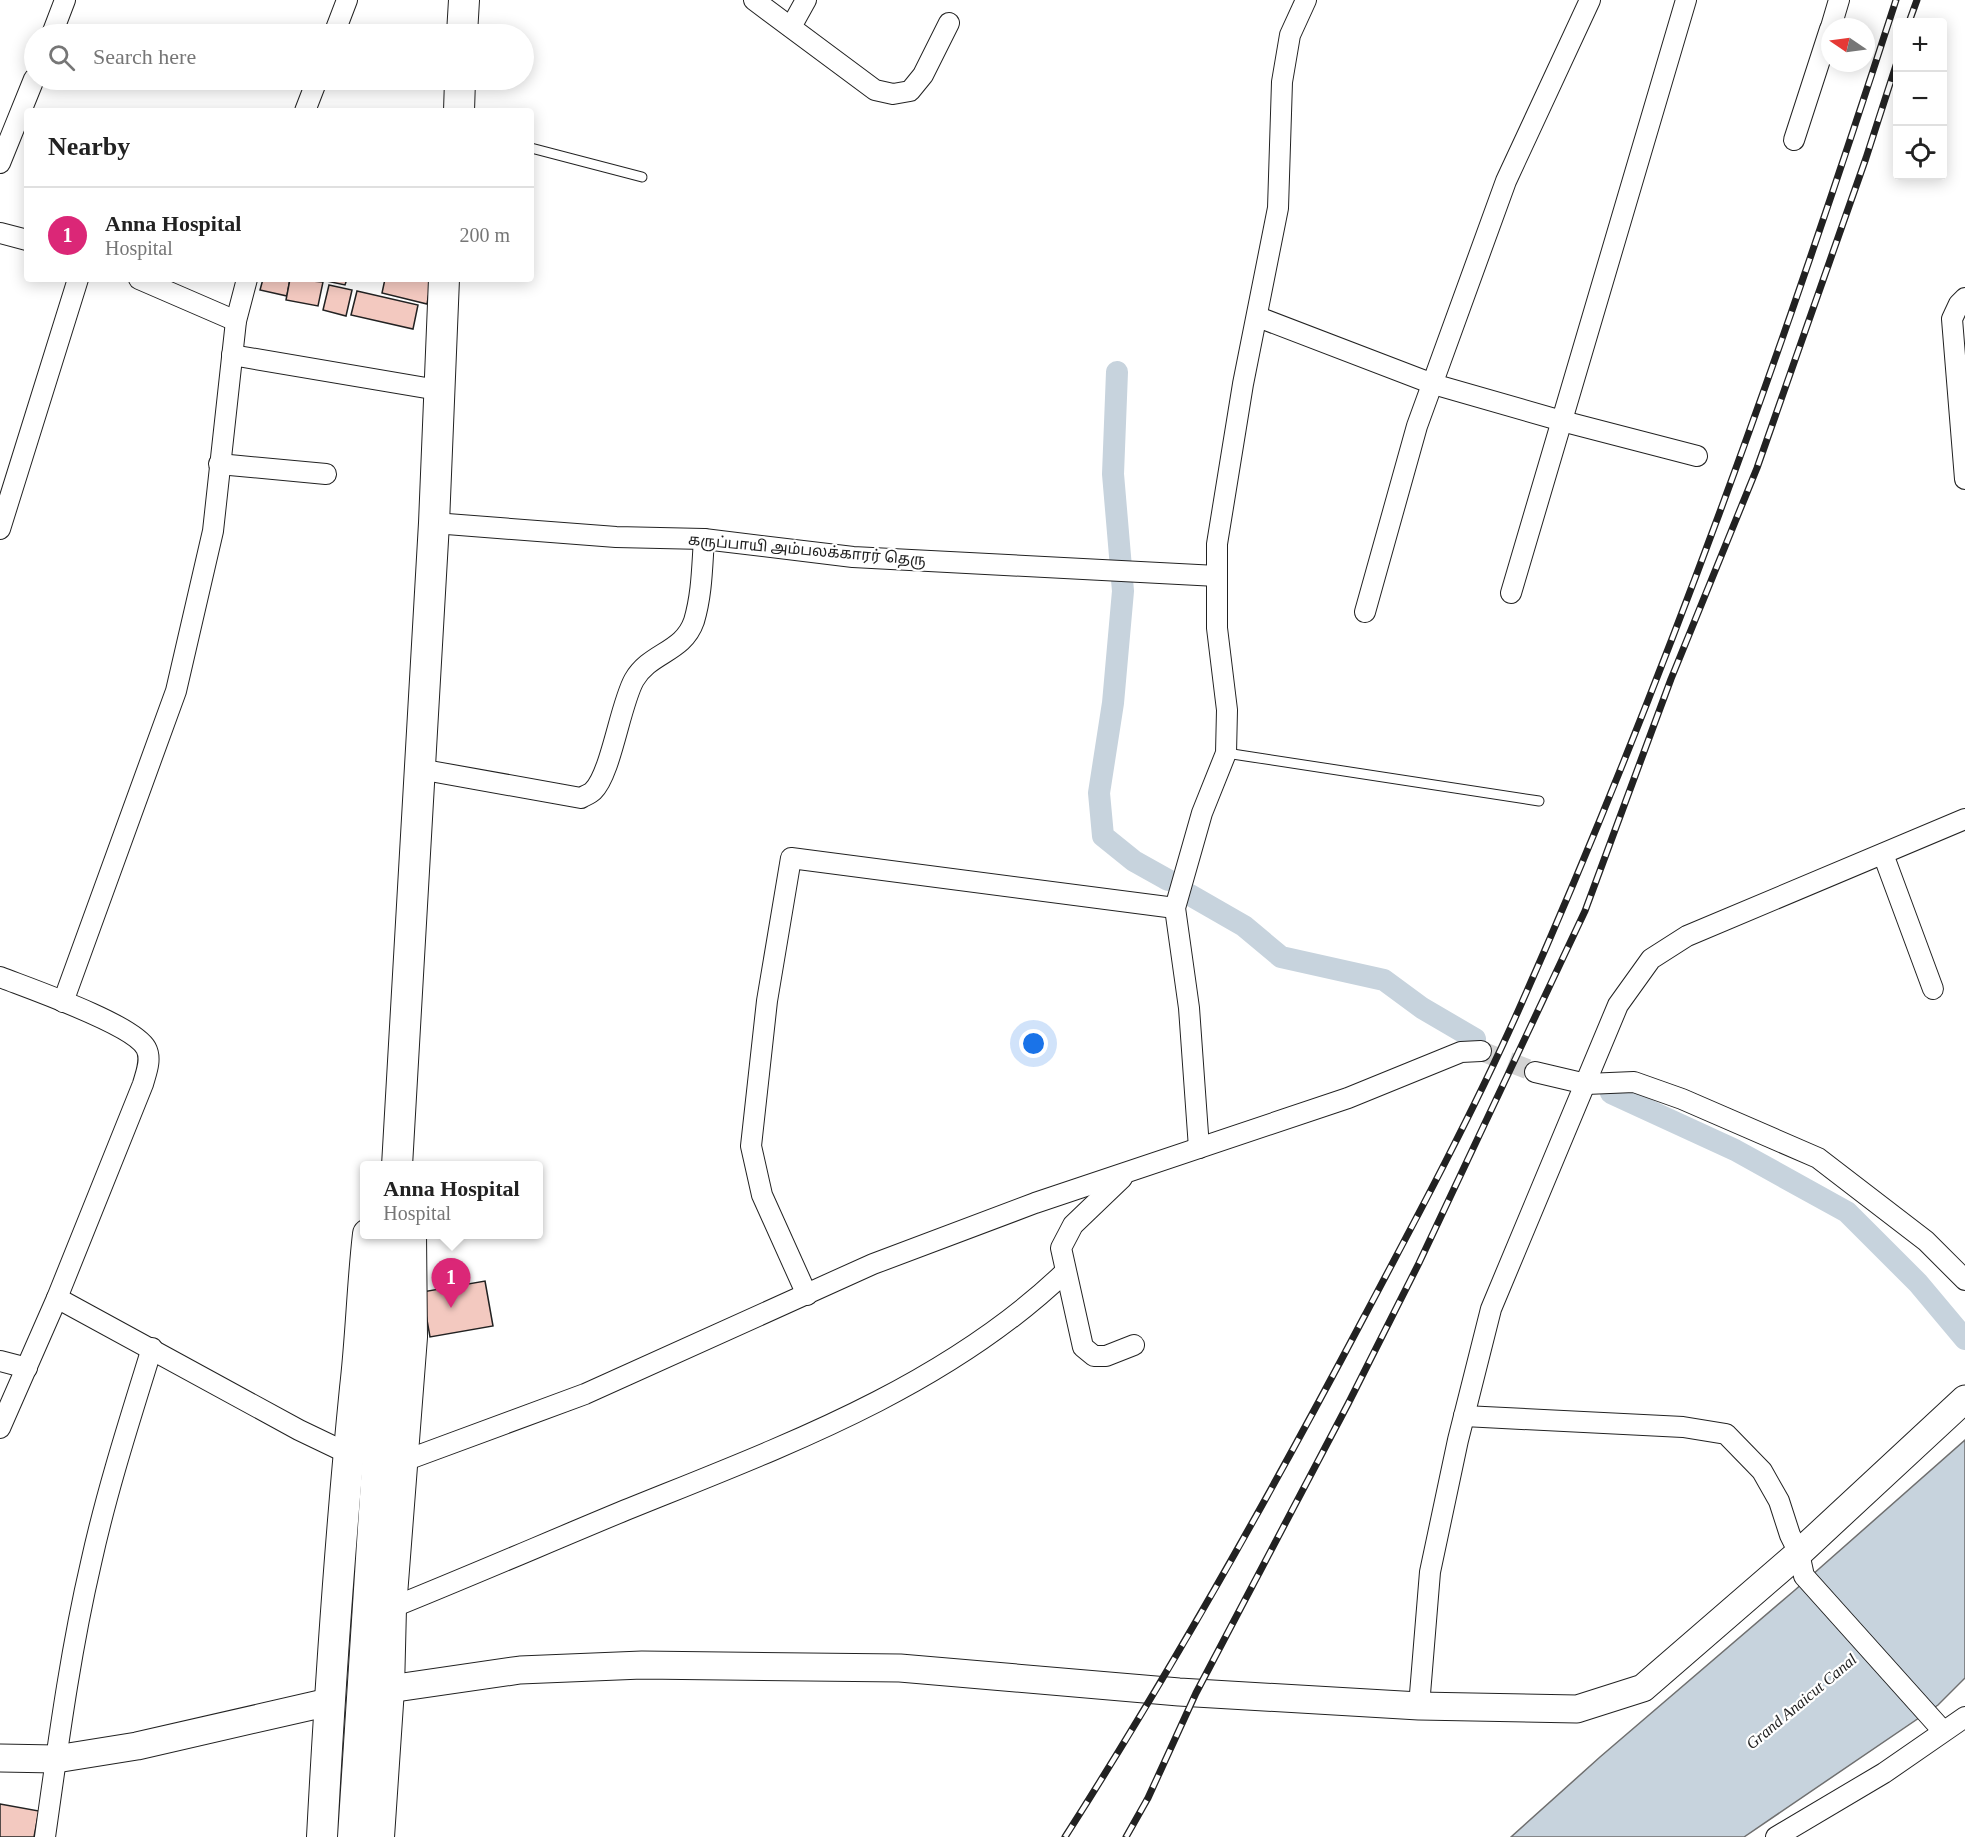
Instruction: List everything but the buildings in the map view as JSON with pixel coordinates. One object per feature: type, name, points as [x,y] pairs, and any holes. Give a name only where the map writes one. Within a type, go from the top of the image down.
[{"type":"main road","points":[[463,24],[464,0]]},
{"type":"main road","points":[[459,108],[460,90]]},
{"type":"main road","points":[[397,1161],[434,523],[444,282]]},
{"type":"main road","points":[[380,1161],[399,1124]]},
{"type":"main road","points":[[399,1124],[409,1161]]},
{"type":"main road","points":[[322,1837],[347,1453],[356,1387],[360,1303],[367,1239]]},
{"type":"main road","points":[[353,1837],[392,1239]]},
{"type":"main road","points":[[379,1837],[389,1689],[391,1608],[412,1337],[411,1239]]},
{"type":"main road","points":[[389,1689],[520,1670],[642,1665],[900,1668],[1179,1692],[1419,1706],[1577,1709],[1643,1688],[1802,1564],[1965,1399]]},
{"type":"main road","points":[[0,1758],[56,1759],[137,1746],[329,1702]]},
{"type":"street","points":[[56,24],[65,0]]},
{"type":"street","points":[[338,24],[347,0]]},
{"type":"street","points":[[754,0],[875,90],[893,94],[910,91],[923,75],[950,23]]},
{"type":"street","points":[[791,27],[806,0]]},
{"type":"street","points":[[1199,1148],[1189,1008],[1175,908],[1202,813],[1226,753],[1227,710],[1217,628],[1217,544],[1243,384],[1278,208],[1282,82],[1290,35],[1306,0]]},
{"type":"street","points":[[1365,612],[1417,426],[1506,181],[1590,0]]},
{"type":"street","points":[[1833,18],[1839,0]]},
{"type":"street","points":[[1511,593],[1681,1]]},
{"type":"street","points":[[1794,140],[1821,56]]},
{"type":"street","points":[[0,163],[30,90]]},
{"type":"street","points":[[306,108],[313,90]]},
{"type":"street","points":[[0,233],[24,239]]},
{"type":"street","points":[[0,529],[77,282]]},
{"type":"street","points":[[146,282],[236,321]]},
{"type":"street","points":[[63,1002],[176,692],[213,531],[236,321],[246,282]]},
{"type":"street","points":[[1965,298],[1959,304],[1952,319],[1965,479]]},
{"type":"street","points":[[1258,317],[1433,384],[1697,456]]},
{"type":"street","points":[[232,355],[438,390]]},
{"type":"street","points":[[219,464],[326,474]]},
{"type":"street","name":"கருப்பாயி அம்பலக்காரர் தெரு","points":[[434,523],[616,537],[704,539],[853,557],[1217,576]]},
{"type":"street","points":[[419,769],[581,798],[593,791],[603,771],[633,681],[645,663],[680,645],[693,623],[701,588],[704,539]]},
{"type":"street","points":[[1419,1706],[1430,1572],[1464,1416],[1491,1309],[1618,1005],[1650,959],[1687,936],[1965,819]]},
{"type":"street","points":[[1882,854],[1932,989]]},
{"type":"street","points":[[807,1295],[762,1195],[751,1146],[767,1001],[791,858],[1175,908]]},
{"type":"street","points":[[0,977],[63,1002],[134,1035],[146,1048],[149,1061],[143,1084],[57,1298],[0,1428]]},
{"type":"street","points":[[401,1462],[585,1394],[873,1264],[1035,1203],[1348,1098],[1461,1052],[1481,1051]]},
{"type":"street","points":[[1535,1072],[1586,1084],[1634,1082],[1682,1098],[1818,1158],[1926,1241],[1965,1280]]},
{"type":"street","points":[[1126,1174],[1073,1225],[1061,1248],[1083,1347],[1094,1356],[1106,1356],[1134,1345]]},
{"type":"street","points":[[391,1608],[720,1473],[899,1392],[1030,1305],[1065,1272]]},
{"type":"street","points":[[57,1298],[299,1430],[347,1453]]},
{"type":"street","points":[[45,1837],[67,1681],[91,1563],[121,1449],[152,1348]]},
{"type":"street","points":[[0,1360],[27,1368]]},
{"type":"street","points":[[1464,1416],[1683,1427],[1726,1434],[1762,1471],[1779,1501],[1802,1564],[1937,1724]]},
{"type":"street","points":[[1781,1835],[1884,1773],[1937,1724],[1965,1717]]},
{"type":"lane","points":[[534,149],[642,177]]},
{"type":"lane","points":[[1226,753],[1539,801]]},
{"type":"water","name":"Grand Anaicut Canal","points":[[1965,1440],[1965,1678],[1938,1705],[1744,1837],[1511,1837],[1600,1757]]},
{"type":"waterway","points":[[1117,372],[1113,474],[1123,591],[1113,703],[1099,793],[1103,836],[1134,861],[1168,880]]},
{"type":"waterway","points":[[1190,895],[1244,926],[1281,957],[1384,980],[1422,1008],[1475,1039]]},
{"type":"waterway","points":[[1611,1093],[1735,1150],[1847,1212],[1918,1283],[1965,1339]]},
{"type":"tunnel","points":[[1481,1051],[1535,1072]]},
{"type":"railway","points":[[1065,1837],[1182,1645],[1293,1450],[1442,1169],[1515,1018],[1621,768],[1719,514],[1810,258],[1896,0]]},
{"type":"railway","points":[[1910,18],[1917,0]]},
{"type":"railway","points":[[1126,1837],[1148,1798],[1196,1693],[1348,1404],[1419,1263],[1585,911],[1671,679],[1757,468],[1866,158],[1894,72]]},
{"type":"place","name":"Anna Hospital","points":[[451,1308]]}]
